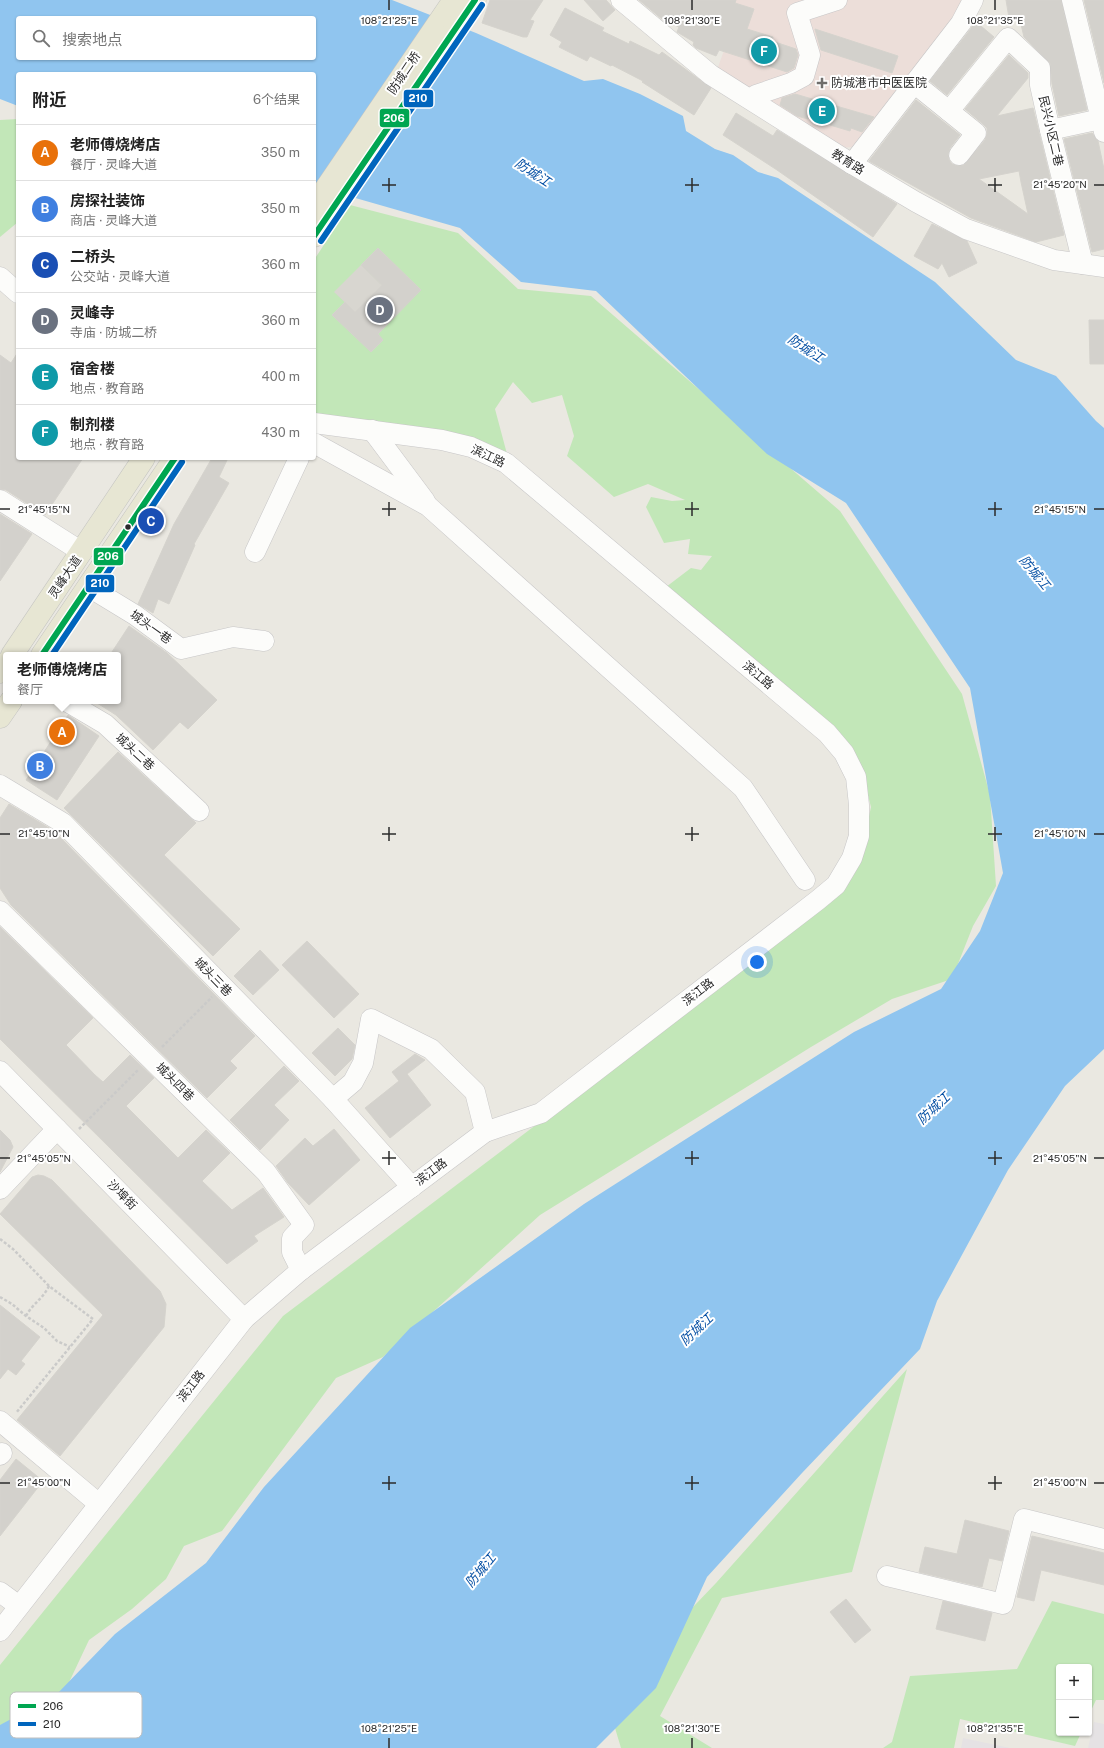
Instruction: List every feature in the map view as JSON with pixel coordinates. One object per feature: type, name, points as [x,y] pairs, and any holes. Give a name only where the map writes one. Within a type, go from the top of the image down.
[{"type":"main road","name":"防城二桥","points":[[316,203],[454,0]]},
{"type":"main road","name":"防城二桥","points":[[316,233],[475,0]]},
{"type":"main road","name":"灵峰大道","points":[[14,652],[143,460]]},
{"type":"main road","name":"灵峰大道","points":[[44,652],[174,460]]},
{"type":"main road","points":[[0,717],[9,704]]},
{"type":"street","name":"教育路","points":[[621,0],[711,75],[852,164],[966,229],[1054,260],[1104,267]]},
{"type":"street","points":[[752,100],[756,95],[791,83],[804,76],[810,55],[797,13],[837,0]]},
{"type":"street","points":[[852,164],[961,23],[974,0]]},
{"type":"street","points":[[1050,130],[1102,126],[1072,0]]},
{"type":"street","name":"民兴小区二巷","points":[[950,111],[1008,38],[1040,68],[1040,85],[1083,264]]},
{"type":"street","points":[[914,83],[976,133],[959,155]]},
{"type":"street","points":[[0,277],[16,290]]},
{"type":"street","name":"滨江路","points":[[0,1631],[244,1319],[301,1270],[485,1132],[541,1112],[818,900],[836,884],[852,858],[859,836],[859,805],[856,777],[844,753],[827,733],[506,463],[471,447],[442,440],[316,423]]},
{"type":"street","points":[[372,430],[428,506],[743,788],[805,880]]},
{"type":"street","points":[[316,444],[428,506]]},
{"type":"street","points":[[255,552],[298,460]]},
{"type":"street","points":[[0,500],[82,552]]},
{"type":"street","name":"城头一巷","points":[[89,587],[135,615],[181,649],[233,637],[264,641]]},
{"type":"street","name":"城头二巷","points":[[71,704],[105,724],[199,811]]},
{"type":"street","name":"城头三巷","points":[[0,785],[63,823],[333,1099],[412,1187]]},
{"type":"street","name":"城头四巷","points":[[0,911],[266,1172],[304,1225],[292,1238],[292,1252],[301,1270]]},
{"type":"street","points":[[333,1099],[353,1082],[363,1063],[371,1019],[431,1049],[475,1092],[485,1132]]},
{"type":"street","name":"沙埠街","points":[[0,1071],[244,1319]]},
{"type":"street","points":[[0,1189],[57,1129]]},
{"type":"street","points":[[2,1423],[99,1504]]},
{"type":"street","points":[[887,1576],[1003,1604],[1024,1519],[1100,1533]]},
{"type":"street","points":[[0,1592],[19,1606]]},
{"type":"path","points":[[0,1239],[13,1249],[49,1286],[93,1319],[2,1423]]},
{"type":"path","points":[[26,1316],[30,1309],[44,1297],[49,1286]]},
{"type":"path","points":[[0,1297],[44,1328],[57,1340],[70,1347]]},
{"type":"shaded area","name":"防城港市中医医院","points":[[714,0],[961,0],[957,19],[853,147],[840,148],[717,70],[733,25]]},
{"type":"shaded area","points":[[361,265],[382,285],[355,312],[334,292]]},
{"type":"shaded area","points":[[1094,1722],[1104,1724],[1104,1748],[1088,1748]]},
{"type":"shaded area","points":[[963,1738],[1010,1748],[961,1748]]},
{"type":"green space","points":[[16,119],[16,224],[0,237],[0,120]]},
{"type":"green space","points":[[350,205],[458,233],[518,289],[591,296],[840,511],[962,694],[990,795],[996,886],[973,926],[952,979],[892,999],[811,1047],[540,1215],[383,1357],[336,1378],[222,1531],[184,1546],[166,1579],[132,1609],[89,1640],[64,1692],[10,1692],[10,1738],[15,1738],[0,1748],[0,1665],[283,1316],[826,906],[863,844],[871,807],[860,764],[666,587],[691,568],[701,570],[712,556],[688,554],[690,539],[664,543],[646,507],[651,497],[672,501],[685,500],[648,484],[614,497],[567,456],[574,436],[562,395],[532,403],[513,382],[495,409],[507,454],[317,415],[316,257]]},
{"type":"green space","points":[[907,1369],[852,1572],[722,1598],[660,1716],[712,1748],[621,1748],[606,1698],[716,1583]]},
{"type":"green space","points":[[1052,1601],[1104,1614],[1104,1700],[1096,1700],[1092,1709],[1092,1664],[1056,1664],[1056,1736],[1080,1736],[1075,1746],[960,1719],[954,1748],[883,1748],[892,1742],[910,1676],[1017,1669]]},
{"type":"water","name":"防城江","points":[[0,0],[392,0],[476,33],[584,81],[603,79],[640,94],[683,116],[686,131],[715,149],[733,155],[758,172],[778,178],[935,282],[1016,360],[1056,376],[1104,428],[1104,1049],[1065,1086],[1008,1170],[937,1301],[920,1349],[802,1473],[707,1577],[656,1688],[596,1748],[0,1748],[0,1725],[10,1720],[10,1738],[142,1738],[142,1692],[59,1692],[115,1634],[206,1563],[264,1487],[410,1328],[584,1204],[854,1032],[941,989],[980,931],[1003,873],[970,688],[846,503],[767,454],[596,291],[521,282],[460,228],[331,191],[316,183],[316,72],[16,72],[16,105],[0,99]]},
{"type":"building","points":[[490,0],[543,0],[530,20],[534,21],[527,37],[523,37],[482,23]]},
{"type":"building","points":[[584,0],[606,0],[615,10],[603,21]]},
{"type":"building","points":[[639,0],[736,0],[735,3],[754,9],[747,29],[773,37],[772,41],[796,49],[798,55],[794,68],[787,72],[719,50],[716,56],[696,48],[693,45],[694,42],[677,32],[679,27],[663,20]]},
{"type":"building","points":[[1006,0],[1061,0],[1087,110],[1059,116],[1052,84],[1050,63],[1024,37],[1019,16],[1009,18]]},
{"type":"building","points":[[1084,0],[1104,0],[1104,83]]},
{"type":"building","points":[[565,8],[604,28],[602,31],[629,44],[630,41],[659,55],[662,52],[711,88],[694,115],[642,82],[643,81],[612,65],[611,66],[590,56],[587,61],[559,47],[562,42],[550,35]]},
{"type":"building","points":[[975,21],[994,37],[947,95],[930,81],[970,30]]},
{"type":"building","points":[[815,29],[898,56],[892,73],[821,50]]},
{"type":"building","points":[[1009,55],[1028,73],[1028,78],[997,116],[1033,108],[1064,235],[1036,242],[971,218],[869,161],[916,100],[960,135],[950,148],[948,154],[949,160],[952,164],[958,166],[964,165],[985,140],[987,134],[987,128],[965,109]],"holes":[[[1019,171],[1028,214],[979,179]]]},
{"type":"building","points":[[795,94],[874,117],[862,132],[851,128],[850,131],[830,125],[831,122],[808,116],[808,119],[797,116],[780,105],[782,98]]},
{"type":"building","points":[[736,113],[773,136],[777,130],[897,204],[873,237],[777,170],[723,135]]},
{"type":"building","points":[[1092,133],[1098,141],[1104,169],[1104,249],[1092,252],[1064,139]]},
{"type":"building","points":[[932,224],[967,241],[977,263],[949,277],[942,263],[938,269],[914,256]]},
{"type":"building","points":[[378,248],[421,290],[378,334],[383,340],[371,352],[332,315],[345,302],[355,312],[382,285],[361,265]]},
{"type":"building","points":[[1089,320],[1104,320],[1104,364],[1090,364]]},
{"type":"building","points":[[0,355],[11,363],[16,355],[16,460],[82,460],[45,515],[6,490],[0,489]]},
{"type":"building","points":[[211,460],[227,460],[219,477],[229,483],[194,544],[195,545],[169,604],[158,599],[153,613],[138,604],[174,524]]},
{"type":"building","points":[[0,514],[32,534],[0,581]]},
{"type":"building","points":[[129,626],[167,653],[217,700],[188,729],[180,722],[153,750],[116,715],[99,704],[121,704],[121,652],[112,652]]},
{"type":"building","points":[[68,715],[99,736],[57,800],[26,780]]},
{"type":"building","points":[[118,752],[196,823],[164,855],[240,929],[213,956],[64,808]]},
{"type":"building","points":[[9,804],[54,831],[255,1036],[230,1061],[237,1068],[207,1098],[11,905],[0,888],[0,818]]},
{"type":"building","points":[[0,927],[93,1018],[66,1045],[95,1075],[103,1082],[130,1055],[154,1078],[126,1106],[178,1158],[206,1130],[230,1153],[202,1181],[232,1210],[263,1188],[284,1217],[254,1236],[258,1241],[227,1264],[0,1039]]},
{"type":"building","points":[[307,941],[359,994],[334,1018],[282,965]]},
{"type":"building","points":[[260,950],[279,970],[253,995],[234,976]]},
{"type":"building","points":[[338,1028],[355,1045],[352,1059],[335,1076],[312,1053]]},
{"type":"building","points":[[415,1054],[425,1060],[407,1074],[431,1105],[390,1138],[365,1108],[399,1081],[392,1072]]},
{"type":"building","points":[[284,1066],[299,1081],[274,1105],[289,1120],[260,1150],[230,1120]]},
{"type":"building","points":[[334,1129],[360,1160],[309,1205],[288,1183],[276,1166],[305,1138],[313,1146]]},
{"type":"building","points":[[0,1130],[10,1140],[13,1147],[0,1172]]},
{"type":"building","points":[[38,1175],[52,1180],[160,1291],[166,1304],[164,1327],[60,1456],[17,1420],[103,1315],[0,1214],[32,1177]]},
{"type":"building","points":[[0,1305],[40,1337],[21,1361],[25,1364],[16,1375],[8,1369],[0,1379]]},
{"type":"building","points":[[16,1459],[43,1481],[0,1536],[0,1480]]},
{"type":"building","points":[[965,1520],[1009,1531],[1002,1561],[989,1558],[982,1587],[919,1572],[925,1547],[957,1554]]},
{"type":"building","points":[[1032,1536],[1104,1553],[1104,1585],[1041,1570],[1034,1601],[1017,1597]]},
{"type":"building","points":[[846,1599],[871,1630],[855,1643],[830,1612]]},
{"type":"building","points":[[943,1601],[992,1613],[985,1641],[936,1629]]},
{"type":"transit line","name":"206","points":[[316,233],[475,0]]},
{"type":"transit line","name":"210","points":[[321,241],[482,5]]},
{"type":"transit line","name":"206","points":[[44,652],[174,460]]},
{"type":"transit line","name":"210","points":[[54,652],[182,462]]},
{"type":"place","name":"制剂楼","points":[[764,51]]},
{"type":"place","name":"防城港市中医医院","points":[[822,83]]},
{"type":"place","name":"宿舍楼","points":[[822,111]]},
{"type":"place","name":"灵峰寺","points":[[380,310]]},
{"type":"place","name":"二桥头","points":[[151,521]]},
{"type":"place","name":"老师傅烧烤店","points":[[62,732]]},
{"type":"place","name":"房探社装饰","points":[[40,766]]}]
